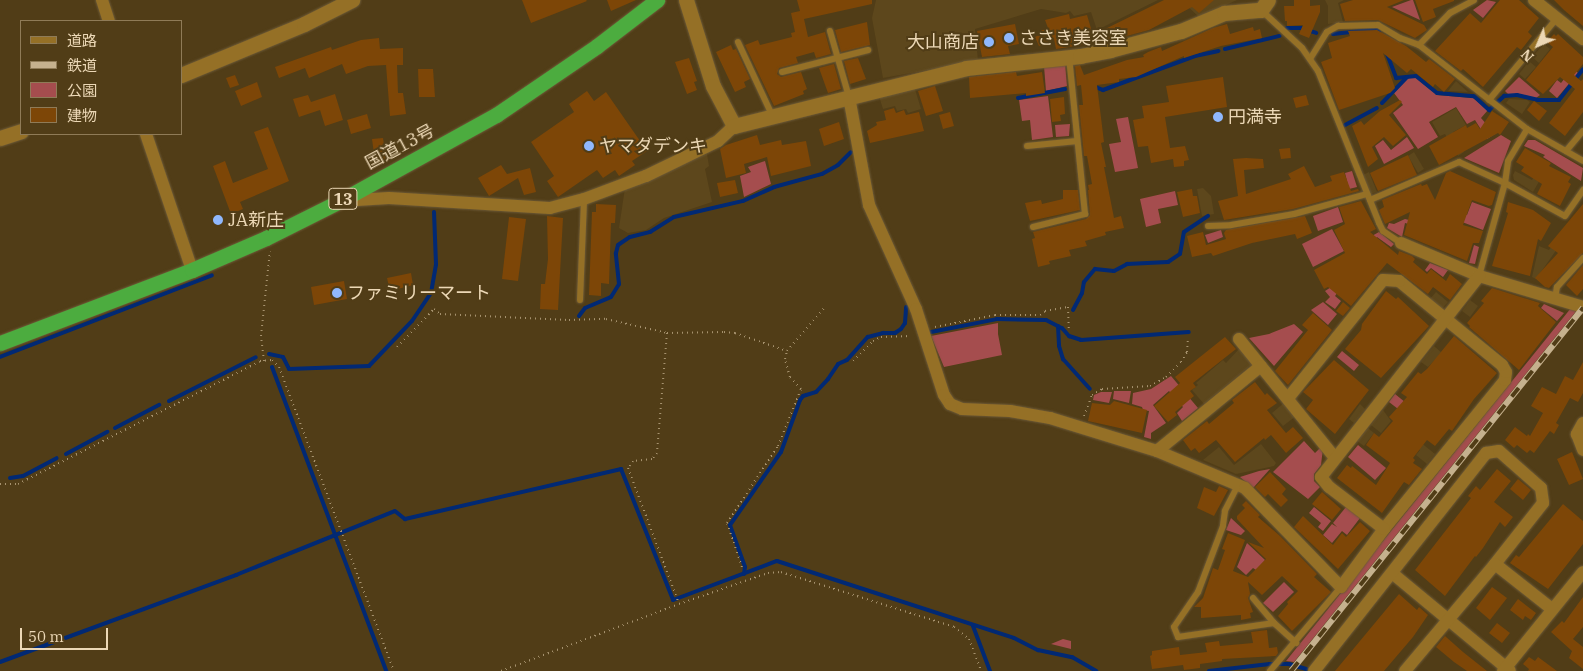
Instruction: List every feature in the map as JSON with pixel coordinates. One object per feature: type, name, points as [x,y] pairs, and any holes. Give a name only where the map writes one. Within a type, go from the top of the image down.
[{"type":"highway","name":"国道13号","points":[[0,343],[192,270],[266,238],[340,201],[496,115],[597,46],[656,0]]},
{"type":"street","points":[[102,0],[109,20]]},
{"type":"street","points":[[182,75],[304,24],[352,0]]},
{"type":"street","points":[[686,0],[713,86],[734,126]]},
{"type":"street","points":[[1534,0],[1583,39]]},
{"type":"street","points":[[340,201],[389,198],[550,208],[584,199],[646,176],[718,141],[734,126],[966,68],[1069,57],[1138,44],[1181,31],[1224,13],[1265,5]]},
{"type":"street","points":[[849,97],[870,205],[916,309],[944,395],[950,404],[962,409],[1018,412],[1081,428],[1157,451],[1245,488],[1341,587],[1384,529],[1505,380],[1506,372],[1502,365],[1399,281],[1384,280],[1288,398]]},
{"type":"street","points":[[0,138],[20,131]]},
{"type":"street","points":[[146,135],[192,270]]},
{"type":"street","points":[[1401,242],[1479,276],[1583,307]]},
{"type":"street","points":[[1384,529],[1329,487],[1321,477],[1479,276]]},
{"type":"street","points":[[1239,339],[1336,458]]},
{"type":"street","points":[[1157,451],[1261,366]]},
{"type":"street","points":[[1583,423],[1577,434],[1583,450]]},
{"type":"street","points":[[1314,671],[1486,453],[1499,451],[1541,488],[1543,503],[1495,564],[1405,671]]},
{"type":"street","points":[[1495,564],[1552,609]]},
{"type":"street","points":[[1392,573],[1506,670],[1552,609],[1583,572]]},
{"type":"lane","points":[[1419,45],[1450,13],[1474,0]]},
{"type":"lane","points":[[1265,5],[1318,71],[1384,231],[1401,242]]},
{"type":"lane","points":[[1493,103],[1557,18]]},
{"type":"lane","points":[[1310,59],[1327,32],[1338,26],[1378,25],[1400,38],[1419,45],[1527,129],[1583,161]]},
{"type":"lane","points":[[830,31],[849,97]]},
{"type":"lane","points":[[738,42],[772,116]]},
{"type":"lane","points":[[782,72],[868,50]]},
{"type":"lane","points":[[1033,227],[1085,214],[1069,57]]},
{"type":"lane","points":[[1479,276],[1505,183],[1508,161],[1527,129]]},
{"type":"lane","points":[[1566,151],[1583,131]]},
{"type":"lane","points":[[1027,146],[1077,141]]},
{"type":"lane","points":[[1208,226],[1231,225],[1294,214],[1369,197],[1459,162],[1505,183],[1565,216],[1583,190]]},
{"type":"lane","points":[[580,300],[584,199]]},
{"type":"lane","points":[[1555,299],[1557,287],[1583,258]]},
{"type":"lane","points":[[1238,485],[1224,511],[1223,526],[1198,592],[1174,627],[1178,637],[1274,623]]},
{"type":"lane","points":[[1272,669],[1296,643],[1341,587]]},
{"type":"lane","points":[[1253,598],[1274,623],[1296,643]]},
{"type":"path","points":[[264,361],[261,336],[270,262],[270,246],[266,238]]},
{"type":"path","points":[[742,567],[727,523],[778,446],[801,389],[790,377],[785,359],[787,351],[824,308]]},
{"type":"path","points":[[853,361],[873,341],[881,337],[918,336],[923,331],[995,315],[1040,315],[1045,311],[1068,308],[1069,331]]},
{"type":"path","points":[[397,348],[434,309],[440,314],[569,320],[606,319],[667,333],[735,333],[787,351]]},
{"type":"path","points":[[667,333],[657,453],[652,459],[634,461],[628,468],[679,604]]},
{"type":"path","points":[[1081,428],[1092,395],[1102,389],[1150,386],[1166,377],[1181,362],[1187,352],[1188,338]]},
{"type":"path","points":[[0,484],[18,484],[264,361],[272,360],[279,367],[394,671]]},
{"type":"path","points":[[501,671],[679,604],[768,573],[781,572],[794,574],[954,627],[969,639],[981,671]]},
{"type":"shaded area","points":[[876,0],[1158,0],[1097,30],[1091,12],[1074,16],[1070,11],[1066,13],[1041,9],[975,29],[978,61],[883,78],[872,18]]},
{"type":"shaded area","points":[[1181,0],[1237,0],[1199,17]]},
{"type":"shaded area","points":[[1325,0],[1344,0],[1338,3],[1343,22],[1328,24],[1328,6]]},
{"type":"shaded area","points":[[1544,44],[1550,49],[1539,63],[1532,57]]},
{"type":"shaded area","points":[[1529,61],[1536,67],[1525,79],[1519,74]]},
{"type":"shaded area","points":[[1456,81],[1468,92],[1448,91]]},
{"type":"shaded area","points":[[914,86],[921,109],[908,113],[906,109],[897,111],[895,106],[883,109],[879,96]]},
{"type":"shaded area","points":[[1509,99],[1527,100],[1530,102],[1522,114],[1506,103]]},
{"type":"shaded area","points":[[1456,108],[1466,125],[1453,132],[1464,152],[1458,156],[1445,134],[1440,136],[1432,122]]},
{"type":"shaded area","points":[[1414,152],[1424,169],[1418,173],[1408,156]]},
{"type":"shaded area","points":[[707,154],[709,166],[705,169],[712,202],[664,218],[646,230],[628,233],[619,228],[625,188]]},
{"type":"shaded area","points":[[1515,171],[1532,180],[1535,175],[1541,178],[1533,192],[1514,180],[1513,175]]},
{"type":"shaded area","points":[[1369,172],[1377,192],[1370,194],[1363,175]]},
{"type":"shaded area","points":[[1203,188],[1211,196],[1214,214],[1202,216],[1197,189]]},
{"type":"shaded area","points":[[1539,246],[1549,250],[1552,246],[1557,249],[1536,279],[1532,277]]},
{"type":"shaded area","points":[[1436,292],[1448,302],[1441,310],[1429,300]]},
{"type":"shaded area","points":[[1470,300],[1478,306],[1470,317],[1462,311]]},
{"type":"shaded area","points":[[1577,310],[1583,313],[1303,661],[1297,658]]},
{"type":"shaded area","points":[[1434,346],[1442,353],[1428,367],[1421,362]]},
{"type":"shaded area","points":[[1239,349],[1252,364],[1204,404],[1192,390],[1198,385],[1196,383],[1223,360],[1226,363]]},
{"type":"shaded area","points":[[1285,402],[1296,416],[1283,426],[1272,413]]},
{"type":"shaded area","points":[[1360,404],[1365,409],[1354,423],[1349,419]]},
{"type":"shaded area","points":[[1383,410],[1391,421],[1381,433],[1371,425]]},
{"type":"shaded area","points":[[1368,428],[1374,433],[1364,446],[1357,441]]},
{"type":"shaded area","points":[[1410,434],[1435,454],[1427,464],[1416,455],[1420,450],[1406,439]]},
{"type":"shaded area","points":[[1261,444],[1276,463],[1274,466],[1236,474],[1203,460],[1219,447],[1234,465]]},
{"type":"green space","points":[[1411,0],[1413,0],[1420,20],[1392,7]]},
{"type":"green space","points":[[1487,0],[1496,2],[1483,18],[1473,10]]},
{"type":"green space","points":[[1065,63],[1067,86],[1046,91],[1044,66]]},
{"type":"green space","points":[[1573,68],[1578,73],[1557,98],[1549,91],[1557,80],[1561,83]]},
{"type":"green space","points":[[1415,77],[1437,95],[1473,98],[1488,110],[1481,118],[1495,134],[1487,139],[1475,120],[1467,124],[1456,107],[1429,122],[1438,137],[1418,149],[1393,113],[1403,105],[1394,93],[1408,78]]},
{"type":"green space","points":[[1519,77],[1540,95],[1536,98],[1508,94],[1505,91]]},
{"type":"green space","points":[[1048,96],[1053,137],[1032,140],[1030,120],[1022,121],[1019,100]]},
{"type":"green space","points":[[1128,117],[1138,168],[1115,172],[1109,144],[1121,142],[1116,119]]},
{"type":"green space","points":[[1070,124],[1069,136],[1056,137],[1055,125]]},
{"type":"green space","points":[[1501,135],[1511,141],[1499,173],[1464,158]]},
{"type":"green space","points":[[1407,137],[1414,148],[1384,164],[1375,146],[1383,140],[1391,150]]},
{"type":"green space","points":[[1528,140],[1535,140],[1583,168],[1581,181],[1543,157],[1545,155],[1524,146]]},
{"type":"green space","points":[[765,161],[771,184],[744,197],[740,176],[751,172],[748,167]]},
{"type":"green space","points":[[1352,171],[1357,187],[1349,189],[1345,173]]},
{"type":"green space","points":[[1175,191],[1178,205],[1158,209],[1161,223],[1146,227],[1140,199]]},
{"type":"green space","points":[[1472,202],[1491,209],[1483,230],[1457,220],[1460,212],[1467,215]]},
{"type":"green space","points":[[1338,207],[1343,222],[1318,231],[1313,216]]},
{"type":"green space","points":[[1405,219],[1417,222],[1416,226],[1405,223],[1402,237],[1387,228],[1389,223],[1394,224]]},
{"type":"green space","points":[[1332,229],[1344,251],[1313,267],[1302,244]]},
{"type":"green space","points":[[1221,230],[1223,237],[1208,243],[1205,235]]},
{"type":"green space","points":[[1379,232],[1394,244],[1391,247],[1377,237],[1368,248],[1361,242]]},
{"type":"green space","points":[[1474,245],[1479,247],[1475,264],[1469,263]]},
{"type":"green space","points":[[1430,263],[1448,270],[1443,277],[1431,268],[1427,272],[1425,270]]},
{"type":"green space","points":[[1350,275],[1335,296],[1341,301],[1335,309],[1325,302],[1330,297],[1325,291]]},
{"type":"green space","points":[[1323,302],[1337,314],[1328,325],[1311,310]]},
{"type":"green space","points":[[1544,304],[1564,313],[1557,321],[1541,308]]},
{"type":"green space","points":[[1571,308],[1577,310],[1294,662],[1286,661]]},
{"type":"green space","points":[[998,323],[1002,355],[944,367],[931,336]]},
{"type":"green space","points":[[1294,324],[1303,332],[1274,366],[1249,338],[1269,334]]},
{"type":"green space","points":[[1342,351],[1359,365],[1354,371],[1337,357]]},
{"type":"green space","points":[[1171,376],[1198,408],[1182,421],[1177,413],[1183,407],[1169,391],[1153,405],[1166,423],[1151,433],[1151,439],[1144,437],[1149,411],[1132,404],[1133,393],[1151,389]]},
{"type":"green space","points":[[1114,391],[1131,391],[1129,403],[1113,399]]},
{"type":"green space","points":[[1101,392],[1112,392],[1109,403],[1093,400],[1094,395]]},
{"type":"green space","points":[[1395,394],[1421,415],[1415,422],[1389,402]]},
{"type":"green space","points":[[1304,441],[1315,453],[1321,447],[1323,448],[1321,465],[1314,474],[1314,481],[1320,487],[1308,499],[1273,472]]},
{"type":"green space","points":[[1358,445],[1386,468],[1375,480],[1348,457]]},
{"type":"green space","points":[[1270,469],[1253,488],[1240,477],[1259,471]]},
{"type":"green space","points":[[1314,507],[1331,521],[1323,531],[1318,527],[1321,523],[1309,513]]},
{"type":"green space","points":[[1346,507],[1360,518],[1347,535],[1342,531],[1332,543],[1323,535],[1332,524],[1337,527],[1333,523]]},
{"type":"green space","points":[[1231,518],[1245,531],[1241,535],[1226,530]]},
{"type":"green space","points":[[1247,543],[1265,560],[1256,570],[1253,568],[1246,575],[1237,567]]},
{"type":"green space","points":[[1284,582],[1294,592],[1273,612],[1263,603]]},
{"type":"green space","points":[[1063,639],[1071,641],[1071,649],[1051,644]]},
{"type":"building","points":[[522,0],[586,0],[587,1],[531,23]]},
{"type":"building","points":[[607,0],[636,0],[611,11]]},
{"type":"building","points":[[797,0],[872,0],[872,4],[804,19],[808,37],[825,32],[831,54],[816,58],[814,52],[796,57],[798,63],[779,68],[777,74],[781,77],[801,72],[807,89],[803,91],[804,94],[774,106],[745,45],[758,40],[760,45],[792,37],[791,33],[795,32],[791,13],[800,11]]},
{"type":"building","points":[[1164,0],[1214,0],[1199,13],[1192,7],[1149,30],[1108,41],[1056,49],[1054,39],[1039,46],[1035,37],[1039,35],[1038,32],[1048,28],[1045,20],[1069,14],[1070,19],[1087,15],[1093,35]]},
{"type":"building","points":[[1294,0],[1310,0],[1310,6],[1320,5],[1320,12],[1309,38],[1299,34],[1303,25],[1287,26],[1287,21],[1285,21],[1284,6],[1294,6]]},
{"type":"building","points":[[1353,0],[1404,0],[1387,7],[1424,25],[1427,30],[1415,38],[1378,20],[1345,21],[1340,4]]},
{"type":"building","points":[[1415,0],[1454,1],[1433,9],[1436,17],[1423,22]]},
{"type":"building","points":[[1500,0],[1519,0],[1539,18],[1528,32],[1532,36],[1521,50],[1517,47],[1483,87],[1463,69],[1461,71],[1435,51],[1470,13],[1481,23]]},
{"type":"building","points":[[1554,0],[1583,0],[1583,26],[1564,10]]},
{"type":"building","points":[[867,22],[870,45],[841,52],[835,30]]},
{"type":"building","points":[[1015,24],[1019,44],[1008,46],[1010,54],[982,57],[977,31]]},
{"type":"building","points":[[1227,24],[1230,34],[1253,27],[1254,31],[1260,29],[1262,38],[1221,46],[1184,58],[1184,56],[1136,77],[1097,85],[1104,142],[1101,143],[1106,167],[1104,167],[1114,218],[1121,216],[1124,228],[1105,232],[1106,235],[1085,241],[1087,246],[1069,250],[1071,256],[1049,261],[1050,264],[1038,267],[1032,239],[1035,238],[1033,232],[1086,219],[1090,215],[1088,185],[1092,184],[1087,156],[1084,156],[1079,105],[1083,105],[1081,85],[1077,86],[1075,66],[1080,65],[1084,75],[1127,60],[1144,57],[1143,55],[1148,52],[1161,47],[1162,51],[1213,28]]},
{"type":"building","points":[[1377,30],[1406,46],[1426,62],[1429,59],[1455,79],[1444,92],[1435,84],[1433,87],[1411,69],[1407,73],[1383,53],[1395,88],[1390,93],[1339,110],[1321,62],[1332,58],[1328,43],[1350,36],[1348,31]]},
{"type":"building","points":[[1554,34],[1556,36],[1558,34],[1583,57],[1583,64],[1574,75],[1581,81],[1583,79],[1583,112],[1565,136],[1549,123],[1575,89],[1560,77],[1543,94],[1526,80],[1553,47],[1547,42]]},
{"type":"building","points":[[379,38],[380,49],[403,48],[403,65],[397,65],[398,93],[403,93],[406,114],[390,116],[386,65],[368,66],[346,74],[342,64],[309,78],[305,68],[279,78],[275,67],[331,47],[332,50],[361,40]]},
{"type":"building","points":[[731,45],[733,50],[736,49],[750,79],[744,82],[746,87],[735,92],[716,52]]},
{"type":"building","points":[[689,58],[697,81],[694,82],[697,90],[687,94],[675,62]]},
{"type":"building","points":[[858,58],[866,79],[850,84],[844,61]]},
{"type":"building","points":[[834,64],[841,89],[828,93],[819,68]]},
{"type":"building","points":[[418,69],[433,69],[435,97],[419,97]]},
{"type":"building","points":[[1016,72],[1017,76],[1042,72],[1045,93],[1026,96],[1026,93],[970,98],[969,77]]},
{"type":"building","points":[[235,75],[239,85],[230,88],[226,78]]},
{"type":"building","points":[[1223,77],[1227,107],[1165,117],[1170,148],[1185,146],[1189,160],[1184,161],[1184,166],[1174,167],[1173,159],[1151,163],[1148,146],[1138,147],[1133,120],[1144,118],[1142,106],[1169,102],[1166,86]]},
{"type":"building","points":[[257,82],[262,97],[241,106],[235,91]]},
{"type":"building","points":[[935,86],[943,111],[926,116],[918,91]]},
{"type":"building","name":"ヤマダデンキ","points":[[587,91],[594,101],[606,92],[647,151],[632,161],[635,165],[619,176],[615,170],[603,178],[597,170],[558,197],[547,181],[554,176],[531,142],[574,112],[569,104]]},
{"type":"building","points":[[335,94],[343,120],[325,126],[320,110],[299,117],[293,99],[308,95],[311,102]]},
{"type":"building","points":[[1306,95],[1309,105],[1296,108],[1293,98]]},
{"type":"building","points":[[1064,97],[1065,114],[1060,115],[1061,121],[1052,122],[1050,99]]},
{"type":"building","points":[[1400,100],[1402,102],[1389,115],[1406,135],[1393,146],[1384,137],[1372,147],[1378,159],[1368,167],[1352,126],[1361,121],[1364,125],[1380,111]]},
{"type":"building","points":[[1534,101],[1547,111],[1539,121],[1527,110]]},
{"type":"building","points":[[894,108],[896,113],[904,110],[906,115],[919,112],[924,131],[870,143],[867,131],[877,125],[876,122],[886,120],[884,111]]},
{"type":"building","points":[[1492,111],[1509,122],[1500,135],[1498,133],[1439,165],[1429,146],[1466,125],[1467,128],[1476,123],[1480,129]]},
{"type":"building","points":[[950,112],[954,126],[943,129],[939,115]]},
{"type":"building","points":[[367,114],[371,128],[351,134],[347,120]]},
{"type":"building","points":[[839,122],[844,139],[824,146],[819,129]]},
{"type":"building","points":[[268,127],[289,181],[240,202],[243,209],[231,214],[213,166],[225,161],[233,183],[268,169],[254,132]]},
{"type":"building","points":[[757,135],[760,145],[781,140],[782,145],[806,141],[811,166],[771,176],[767,157],[744,164],[746,173],[726,178],[720,149],[726,145]]},
{"type":"building","points":[[383,138],[386,160],[375,161],[372,139]]},
{"type":"building","points":[[1290,148],[1291,158],[1281,159],[1279,149]]},
{"type":"building","points":[[1525,148],[1551,163],[1549,166],[1571,177],[1568,182],[1571,184],[1560,206],[1537,194],[1542,184],[1521,171],[1524,167],[1516,162]]},
{"type":"building","points":[[1408,155],[1417,175],[1378,191],[1370,173]]},
{"type":"building","points":[[1233,159],[1263,159],[1264,168],[1244,170],[1246,194],[1291,179],[1288,174],[1304,166],[1315,187],[1332,181],[1330,176],[1344,172],[1351,191],[1358,189],[1359,191],[1293,209],[1224,220],[1218,201],[1238,196]]},
{"type":"building","points":[[501,165],[507,174],[530,168],[536,192],[524,195],[518,178],[489,196],[478,178]]},
{"type":"building","points":[[1450,171],[1496,192],[1492,205],[1489,206],[1472,200],[1463,225],[1483,231],[1479,243],[1473,243],[1467,261],[1404,235],[1410,212],[1385,224],[1379,210],[1384,207],[1382,200],[1421,184],[1422,186],[1427,184],[1435,200],[1446,173]]},
{"type":"building","points":[[735,180],[738,193],[720,197],[717,183]]},
{"type":"building","points":[[1192,189],[1193,196],[1197,196],[1200,213],[1183,217],[1177,192]]},
{"type":"building","points":[[1063,190],[1078,190],[1080,210],[1030,221],[1025,203],[1041,200],[1042,204],[1063,199]]},
{"type":"building","points":[[1361,201],[1376,229],[1370,232],[1398,255],[1399,251],[1412,256],[1415,259],[1413,262],[1427,274],[1431,269],[1446,281],[1450,274],[1462,284],[1450,300],[1433,287],[1428,294],[1387,263],[1351,306],[1328,287],[1324,289],[1314,270],[1345,253],[1334,230],[1345,224],[1339,207]]},
{"type":"building","points":[[1508,202],[1533,210],[1551,223],[1541,241],[1538,239],[1530,276],[1492,266],[1508,213],[1506,212]]},
{"type":"building","points":[[596,204],[616,205],[615,223],[611,223],[609,284],[601,283],[601,296],[589,295],[592,212],[596,212]]},
{"type":"building","points":[[1583,204],[1583,253],[1549,288],[1545,287],[1535,278],[1558,253],[1548,246]]},
{"type":"building","points":[[547,216],[563,218],[558,310],[540,309],[541,284],[545,284],[548,259]]},
{"type":"building","points":[[1305,216],[1312,233],[1297,239],[1295,234],[1252,243],[1213,256],[1211,253],[1192,257],[1187,236],[1203,232],[1206,245],[1226,239],[1224,233],[1226,230]]},
{"type":"building","points":[[509,217],[526,219],[518,281],[502,279]]},
{"type":"building","points":[[1583,265],[1583,289],[1577,296],[1566,285]]},
{"type":"building","points":[[411,273],[413,285],[390,291],[387,278]]},
{"type":"building","points":[[344,281],[347,299],[314,305],[311,287]]},
{"type":"building","points":[[1492,288],[1540,303],[1538,306],[1556,322],[1519,370],[1469,327],[1467,323],[1484,303],[1481,301]]},
{"type":"building","points":[[1386,291],[1396,299],[1398,297],[1429,326],[1381,378],[1345,349],[1361,330],[1362,324]]},
{"type":"building","points":[[1343,302],[1350,308],[1343,316],[1336,311]]},
{"type":"building","points":[[1313,313],[1332,330],[1288,385],[1275,371],[1308,330],[1302,325]]},
{"type":"building","points":[[1454,336],[1497,373],[1474,399],[1452,431],[1449,429],[1435,446],[1427,440],[1413,458],[1415,460],[1413,463],[1422,469],[1409,485],[1404,482],[1382,513],[1337,478],[1347,465],[1351,468],[1352,466],[1376,485],[1390,463],[1366,445],[1374,433],[1379,437],[1393,421],[1389,417],[1407,397],[1401,393],[1418,372],[1421,374],[1427,369]]},
{"type":"building","points":[[1225,337],[1236,349],[1193,383],[1196,387],[1190,391],[1194,396],[1175,412],[1177,415],[1168,422],[1154,406],[1180,383],[1175,377]]},
{"type":"building","points":[[1334,360],[1369,390],[1335,434],[1306,409],[1313,400],[1303,392]]},
{"type":"building","points":[[1583,362],[1583,393],[1578,402],[1570,398],[1556,423],[1559,425],[1554,434],[1550,431],[1534,453],[1530,450],[1527,453],[1517,445],[1514,448],[1505,440],[1515,427],[1527,436],[1528,434],[1530,436],[1543,413],[1531,406],[1542,387],[1556,394],[1565,376],[1573,380]]},
{"type":"building","points":[[1255,382],[1265,395],[1267,393],[1277,403],[1267,410],[1286,433],[1293,427],[1303,438],[1286,453],[1271,435],[1265,440],[1264,438],[1235,462],[1216,440],[1199,453],[1195,448],[1191,451],[1183,440],[1207,421],[1209,424],[1234,403],[1232,400]]},
{"type":"building","points":[[1114,401],[1147,410],[1142,433],[1088,421],[1092,403],[1110,405]]},
{"type":"building","points":[[1572,452],[1583,479],[1569,485],[1557,459]]},
{"type":"building","points":[[1497,469],[1511,481],[1494,502],[1513,517],[1505,527],[1500,522],[1483,548],[1445,596],[1415,570],[1471,498],[1468,496],[1476,486],[1480,490]]},
{"type":"building","points":[[1270,472],[1286,489],[1282,494],[1288,500],[1281,507],[1268,494],[1265,497],[1255,487]]},
{"type":"building","points":[[1518,479],[1531,490],[1523,500],[1510,489]]},
{"type":"building","points":[[1219,486],[1228,490],[1214,516],[1197,508],[1204,487],[1216,492]]},
{"type":"building","points":[[1322,492],[1341,509],[1332,520],[1312,504]]},
{"type":"building","points":[[1246,501],[1260,515],[1258,517],[1280,536],[1317,574],[1314,577],[1331,592],[1292,631],[1278,616],[1288,604],[1287,602],[1298,591],[1282,576],[1262,595],[1248,582],[1250,594],[1248,598],[1253,612],[1250,613],[1251,618],[1241,620],[1241,615],[1201,618],[1201,607],[1194,607],[1203,598],[1213,568],[1218,570],[1225,550],[1222,549],[1228,533],[1245,540],[1233,571],[1248,577],[1266,559],[1248,542],[1264,548],[1237,519],[1237,516],[1245,508],[1242,505]]},
{"type":"building","points":[[1563,504],[1583,521],[1583,544],[1548,589],[1510,563],[1516,555],[1519,557]]},
{"type":"building","points":[[1303,516],[1333,545],[1342,533],[1346,537],[1360,522],[1370,531],[1338,569],[1294,527]]},
{"type":"building","points":[[1492,587],[1507,598],[1490,620],[1476,608]]},
{"type":"building","points":[[1399,594],[1417,610],[1419,607],[1428,615],[1413,637],[1384,671],[1335,671]]},
{"type":"building","points":[[1583,597],[1583,627],[1573,639],[1583,647],[1583,669],[1569,658],[1572,651],[1551,632],[1562,621],[1564,623]]},
{"type":"building","points":[[1518,599],[1536,613],[1531,620],[1525,616],[1523,620],[1510,610]]},
{"type":"building","points":[[1497,623],[1510,633],[1502,643],[1489,633]]},
{"type":"building","points":[[1267,630],[1269,648],[1277,647],[1278,653],[1276,656],[1222,659],[1222,661],[1200,664],[1200,668],[1184,670],[1183,665],[1152,669],[1150,656],[1152,651],[1179,647],[1180,655],[1207,652],[1205,643],[1219,641],[1220,646],[1253,643],[1251,632]]},
{"type":"building","points":[[1445,636],[1487,671],[1467,671],[1436,647]]},
{"type":"building","points":[[1529,657],[1535,661],[1538,657],[1557,671],[1528,671],[1529,669],[1523,664]]},
{"type":"waterway","points":[[1287,28],[1301,28],[1316,33]]},
{"type":"waterway","points":[[1333,34],[1377,29],[1381,36]]},
{"type":"waterway","points":[[1225,49],[1279,36]]},
{"type":"waterway","points":[[1093,86],[1103,90],[1195,56],[1218,51]]},
{"type":"waterway","points":[[1387,54],[1396,78],[1416,76],[1437,93],[1474,96],[1489,110],[1504,96],[1517,95],[1538,100],[1559,100],[1583,69]]},
{"type":"waterway","points":[[1382,103],[1407,77]]},
{"type":"waterway","points":[[1018,98],[1065,89]]},
{"type":"waterway","points":[[1345,125],[1377,108]]},
{"type":"waterway","points":[[579,316],[585,308],[611,297],[619,284],[616,253],[618,245],[630,237],[650,232],[674,217],[743,201],[774,187],[822,174],[838,165],[851,152]]},
{"type":"waterway","points":[[269,354],[283,357],[289,369],[369,366],[412,321],[431,293],[436,264],[434,212]]},
{"type":"waterway","points":[[1073,310],[1082,293],[1084,282],[1095,269],[1114,271],[1127,264],[1168,262],[1180,254],[1184,232],[1208,216]]},
{"type":"waterway","points":[[0,357],[212,275]]},
{"type":"waterway","points":[[744,574],[745,567],[730,525],[781,452],[800,400],[803,396],[816,392],[838,364],[847,360],[868,337],[883,333],[895,333],[901,329],[905,323],[906,307]]},
{"type":"waterway","points":[[931,332],[997,319],[1046,320],[1062,328],[1069,336],[1081,340],[1189,332]]},
{"type":"waterway","points":[[1058,326],[1059,346],[1063,359],[1090,389]]},
{"type":"waterway","points":[[169,401],[256,357]]},
{"type":"waterway","points":[[272,367],[386,671]]},
{"type":"waterway","points":[[115,428],[159,405]]},
{"type":"waterway","points":[[66,454],[107,432]]},
{"type":"waterway","points":[[10,478],[23,476],[57,458]]},
{"type":"waterway","points":[[0,662],[236,575],[395,511],[405,519],[621,469],[673,600],[777,561],[1014,638],[1038,650],[1072,657],[1096,671]]},
{"type":"waterway","points":[[973,626],[990,671]]},
{"type":"waterway","points":[[1209,671],[1270,664],[1289,664],[1306,669]]},
{"type":"railway","points":[[1291,671],[1583,308]]},
{"type":"place","name":"ささき美容室","points":[[1009,38]]},
{"type":"place","name":"大山商店","points":[[989,42]]},
{"type":"place","name":"円満寺","points":[[1218,117]]},
{"type":"place","name":"ヤマダデンキ","points":[[589,146]]},
{"type":"place","name":"JA新庄","points":[[218,220]]},
{"type":"place","name":"ファミリーマート","points":[[337,293]]}]
